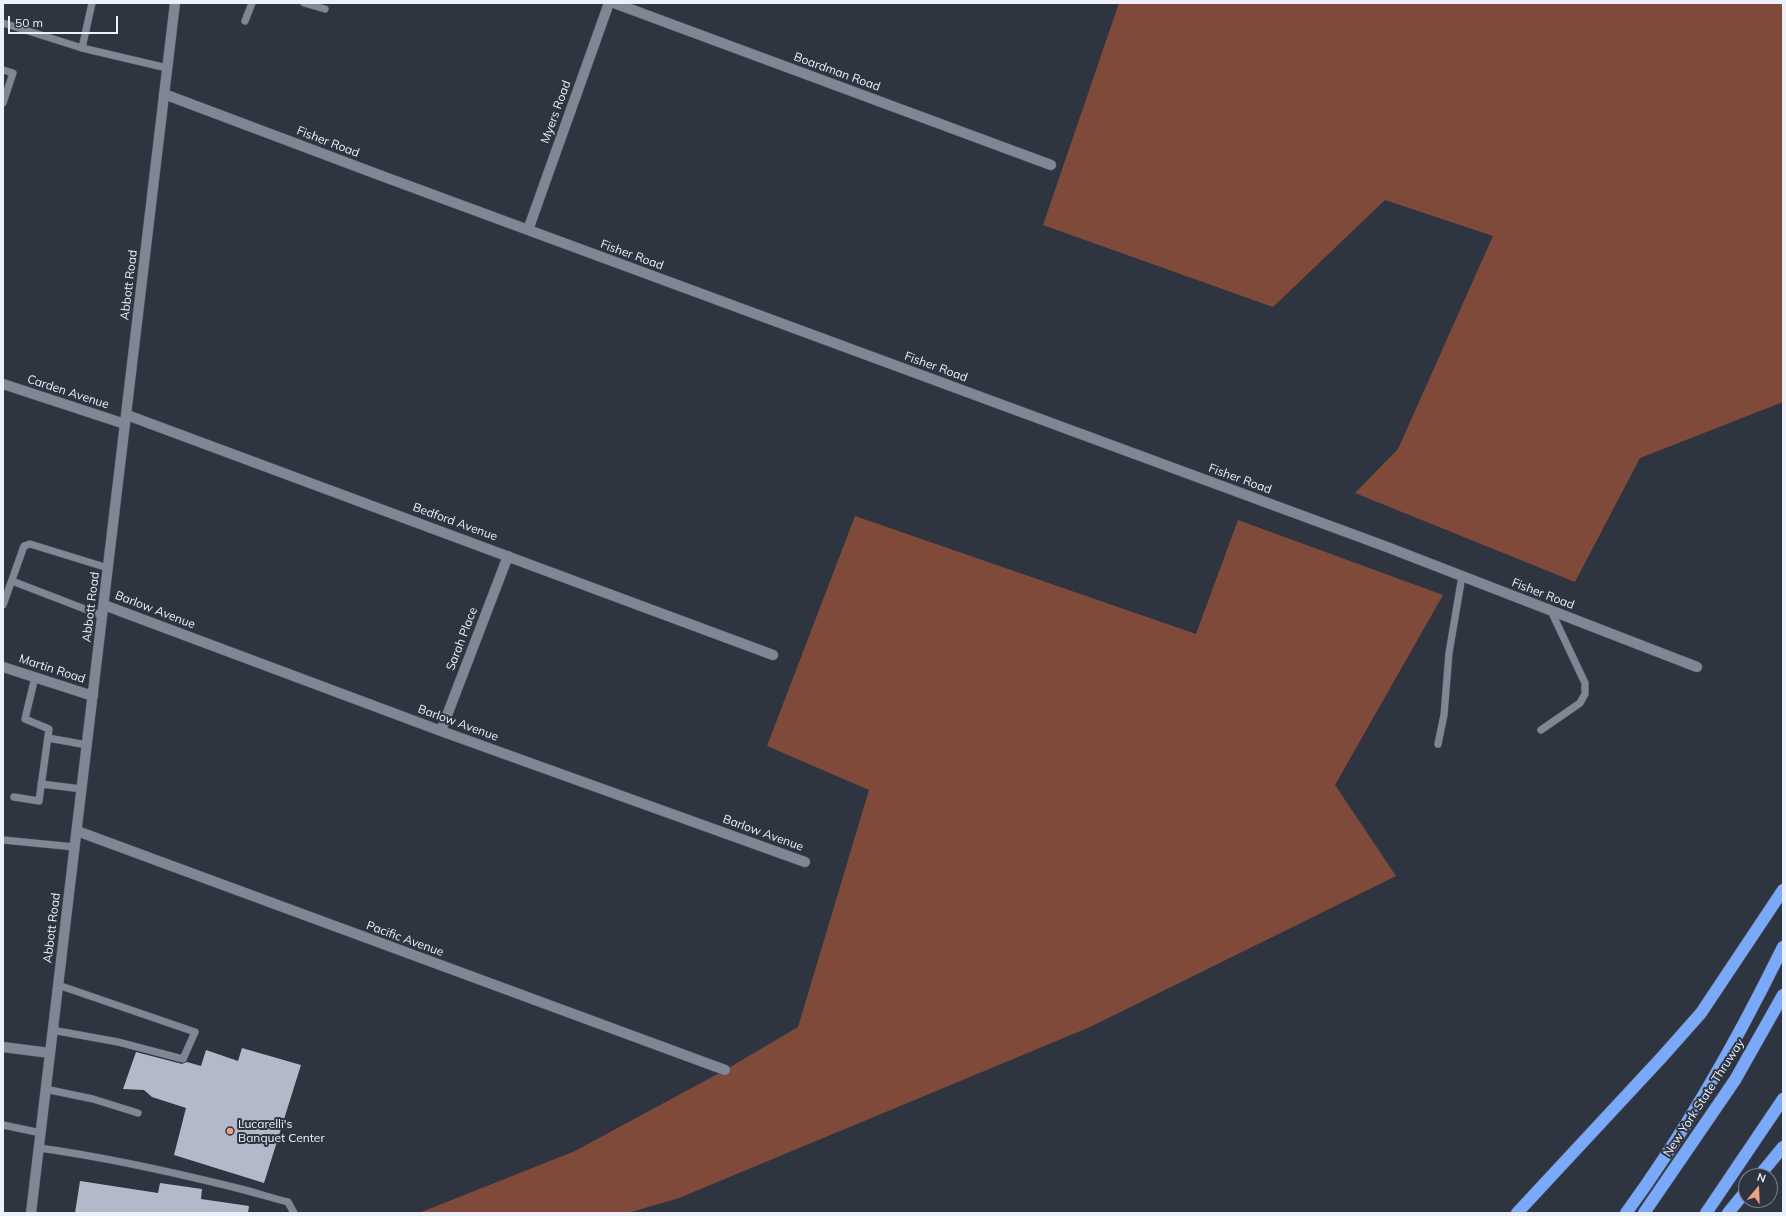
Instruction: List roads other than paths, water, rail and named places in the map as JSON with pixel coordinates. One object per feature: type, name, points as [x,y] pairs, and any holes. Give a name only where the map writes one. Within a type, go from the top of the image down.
[{"type":"highway","points":[[1517,1213],[1662,1058],[1701,1013],[1783,890]]},
{"type":"highway","points":[[1626,1213],[1692,1114],[1753,1008],[1783,947]]},
{"type":"highway","name":"New York State Thruway","points":[[1644,1213],[1735,1080],[1783,995]]},
{"type":"highway","points":[[1706,1213],[1783,1099]]},
{"type":"highway","points":[[1766,1168],[1783,1147]]},
{"type":"highway","points":[[1728,1213],[1738,1201]]},
{"type":"street","name":"Abbott Road","points":[[31,1213],[175,3]]},
{"type":"street","name":"Myers Road","points":[[528,230],[609,3]]},
{"type":"street","name":"Boardman Road","points":[[614,3],[1051,165]]},
{"type":"street","name":"Fisher Road","points":[[164,94],[1462,576],[1697,667]]},
{"type":"street","name":"Carden Avenue","points":[[3,384],[126,420]]},
{"type":"street","name":"Bedford Avenue","points":[[126,420],[508,556],[773,655]]},
{"type":"street","name":"Sarah Place","points":[[441,731],[508,556]]},
{"type":"street","name":"Barlow Avenue","points":[[104,605],[441,731],[805,862]]},
{"type":"street","name":"Martin Road","points":[[3,667],[93,696]]},
{"type":"street","name":"Pacific Avenue","points":[[77,831],[725,1070]]},
{"type":"street","points":[[3,1047],[50,1052]]},
{"type":"lane","points":[[82,48],[92,3]]},
{"type":"lane","points":[[245,21],[252,3]]},
{"type":"lane","points":[[304,3],[325,9]]},
{"type":"lane","points":[[3,23],[82,48],[167,68]]},
{"type":"lane","points":[[3,70],[13,73],[3,104]]},
{"type":"lane","points":[[3,605],[24,546],[30,544],[108,568]]},
{"type":"lane","points":[[1438,744],[1444,715],[1449,652],[1462,576]]},
{"type":"lane","points":[[12,581],[103,616]]},
{"type":"lane","points":[[1541,730],[1580,703],[1585,694],[1584,684],[1550,611]]},
{"type":"lane","points":[[14,797],[39,801],[49,729],[25,719],[35,677]]},
{"type":"lane","points":[[48,738],[87,745]]},
{"type":"lane","points":[[41,784],[82,789]]},
{"type":"lane","points":[[3,840],[75,848]]},
{"type":"lane","points":[[52,1030],[118,1042],[183,1059],[195,1032],[58,985]]},
{"type":"lane","points":[[45,1089],[93,1099],[138,1113]]},
{"type":"lane","points":[[3,1125],[41,1133]]},
{"type":"lane","points":[[39,1148],[77,1153],[189,1176],[288,1202],[294,1213]]},
{"type":"place","name":"Lucarelli's Banquet Center","points":[[230,1131]]}]
